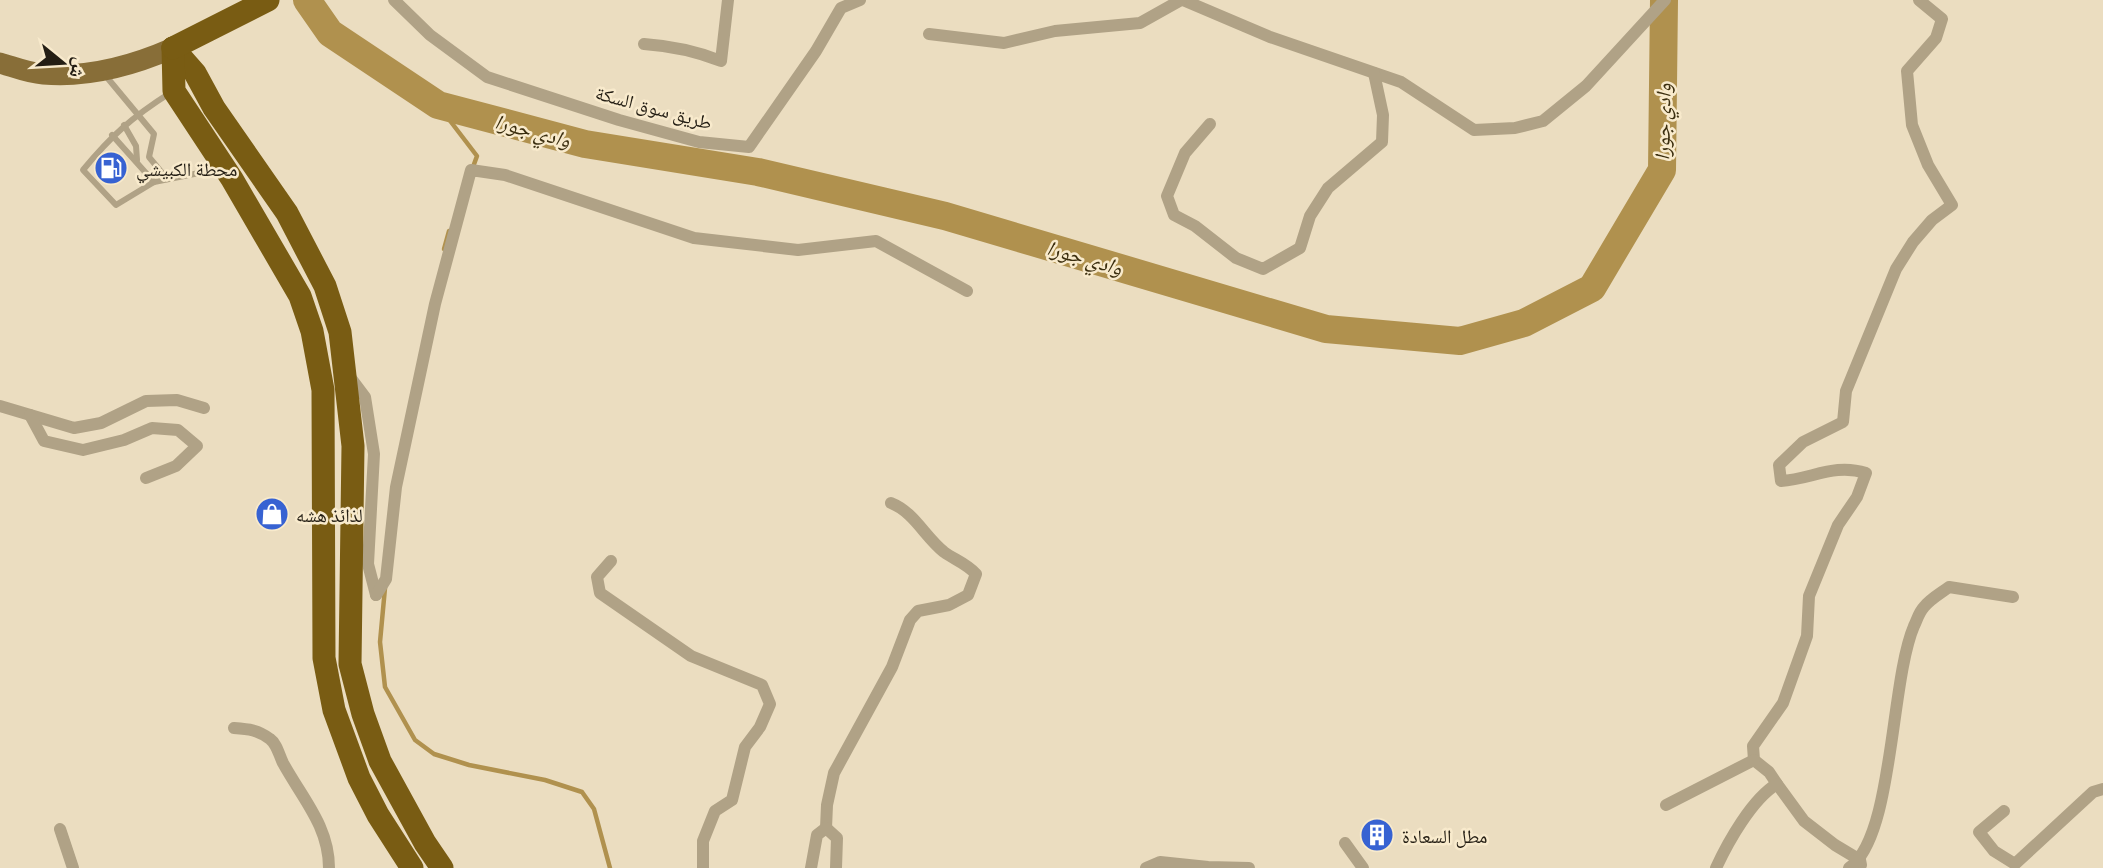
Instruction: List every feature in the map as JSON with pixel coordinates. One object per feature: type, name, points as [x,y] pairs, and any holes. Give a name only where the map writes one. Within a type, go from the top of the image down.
[{"type":"highway","points":[[173,48],[268,0]]},
{"type":"highway","points":[[173,48],[174,90],[300,296],[312,331],[323,390],[324,658],[334,710],[359,778],[378,815],[412,868]]},
{"type":"highway","points":[[173,48],[195,73],[214,108],[287,213],[325,286],[340,332],[353,446],[350,664],[363,714],[380,761],[425,844],[442,868]]},
{"type":"main road","points":[[0,63],[42,74],[101,70],[136,63],[173,48]]},
{"type":"street","name":"طريق سوق السكة","points":[[394,0],[430,36],[487,77],[619,120],[699,142],[749,147],[816,51],[841,8],[860,0]]},
{"type":"street","points":[[644,44],[699,52],[721,61],[728,0]]},
{"type":"street","points":[[929,34],[1004,43],[1055,31],[1140,23],[1182,0],[1270,37],[1401,82],[1474,130],[1515,128],[1543,121],[1586,86],[1665,0]]},
{"type":"street","points":[[1861,864],[1804,821],[1769,772],[1754,760],[1753,746],[1783,703],[1807,636],[1809,596],[1838,525],[1857,497],[1866,473],[1851,468],[1819,472],[1800,480],[1781,481],[1779,465],[1803,442],[1843,422],[1846,391],[1896,269],[1913,242],[1932,220],[1952,205],[1928,165],[1912,125],[1907,71],[1936,38],[1942,19],[1919,0]]},
{"type":"street","points":[[1210,124],[1185,153],[1167,196],[1174,215],[1195,226],[1236,258],[1263,269],[1300,248],[1310,216],[1328,188],[1382,142],[1383,116],[1374,73]]},
{"type":"street","points":[[345,371],[365,397],[374,454],[368,564],[376,595],[386,579],[396,487],[435,304],[471,170],[505,175],[593,207],[694,238],[798,250],[876,241],[967,291]]},
{"type":"street","points":[[0,406],[74,428],[101,423],[146,401],[177,400],[204,408]]},
{"type":"street","points":[[30,415],[44,440],[83,450],[124,440],[152,428],[177,430],[197,446],[176,466],[146,478]]},
{"type":"street","points":[[811,868],[817,835],[826,828],[827,805],[834,773],[892,667],[910,620],[918,611],[949,605],[968,595],[976,574],[967,564],[947,554],[903,508],[891,503]]},
{"type":"street","points":[[611,561],[597,577],[600,593],[691,656],[762,685],[770,704],[760,727],[745,747],[732,800],[715,811],[703,841],[702,868]]},
{"type":"street","points":[[1861,864],[1874,827],[1890,756],[1899,680],[1908,642],[1923,608],[1949,587],[2013,597]]},
{"type":"street","points":[[234,728],[255,729],[273,741],[319,821],[329,851],[329,868]]},
{"type":"street","points":[[1666,805],[1754,760]]},
{"type":"street","points":[[1716,868],[1750,810],[1767,790],[1777,785]]},
{"type":"street","points":[[2004,811],[1979,832],[1994,851],[2015,864],[2093,792],[2103,789]]},
{"type":"street","points":[[826,828],[837,838],[836,868]]},
{"type":"street","points":[[60,829],[72,868]]},
{"type":"street","points":[[1345,843],[1363,868]]},
{"type":"street","points":[[1146,868],[1160,862],[1249,868]]},
{"type":"street","points":[[1849,868],[1861,864]]},
{"type":"lane","points":[[101,70],[154,134],[149,157],[167,179]]},
{"type":"lane","points":[[174,90],[138,113],[112,135],[83,170],[116,205],[154,182],[224,168]]},
{"type":"lane","points":[[124,125],[136,146],[137,160]]},
{"type":"lane","points":[[112,135],[154,182]]},
{"type":"waterway","name":"وادي جورا","points":[[307,0],[330,33],[438,105],[585,144],[758,172],[945,216],[1326,329],[1460,341],[1524,323],[1592,288],[1662,170],[1664,0]]},
{"type":"waterway","points":[[438,105],[477,156],[473,167]]},
{"type":"waterway","points":[[444,249],[449,231]]},
{"type":"waterway","points":[[385,588],[380,642],[385,687],[415,740],[434,754],[469,765],[545,780],[582,792],[594,809],[610,868]]},
{"type":"place","name":"محطة الكبيشي","points":[[111,168]]},
{"type":"place","name":"لذائذ هشه","points":[[272,514]]},
{"type":"place","name":"مطل السعادة","points":[[1377,835]]}]
